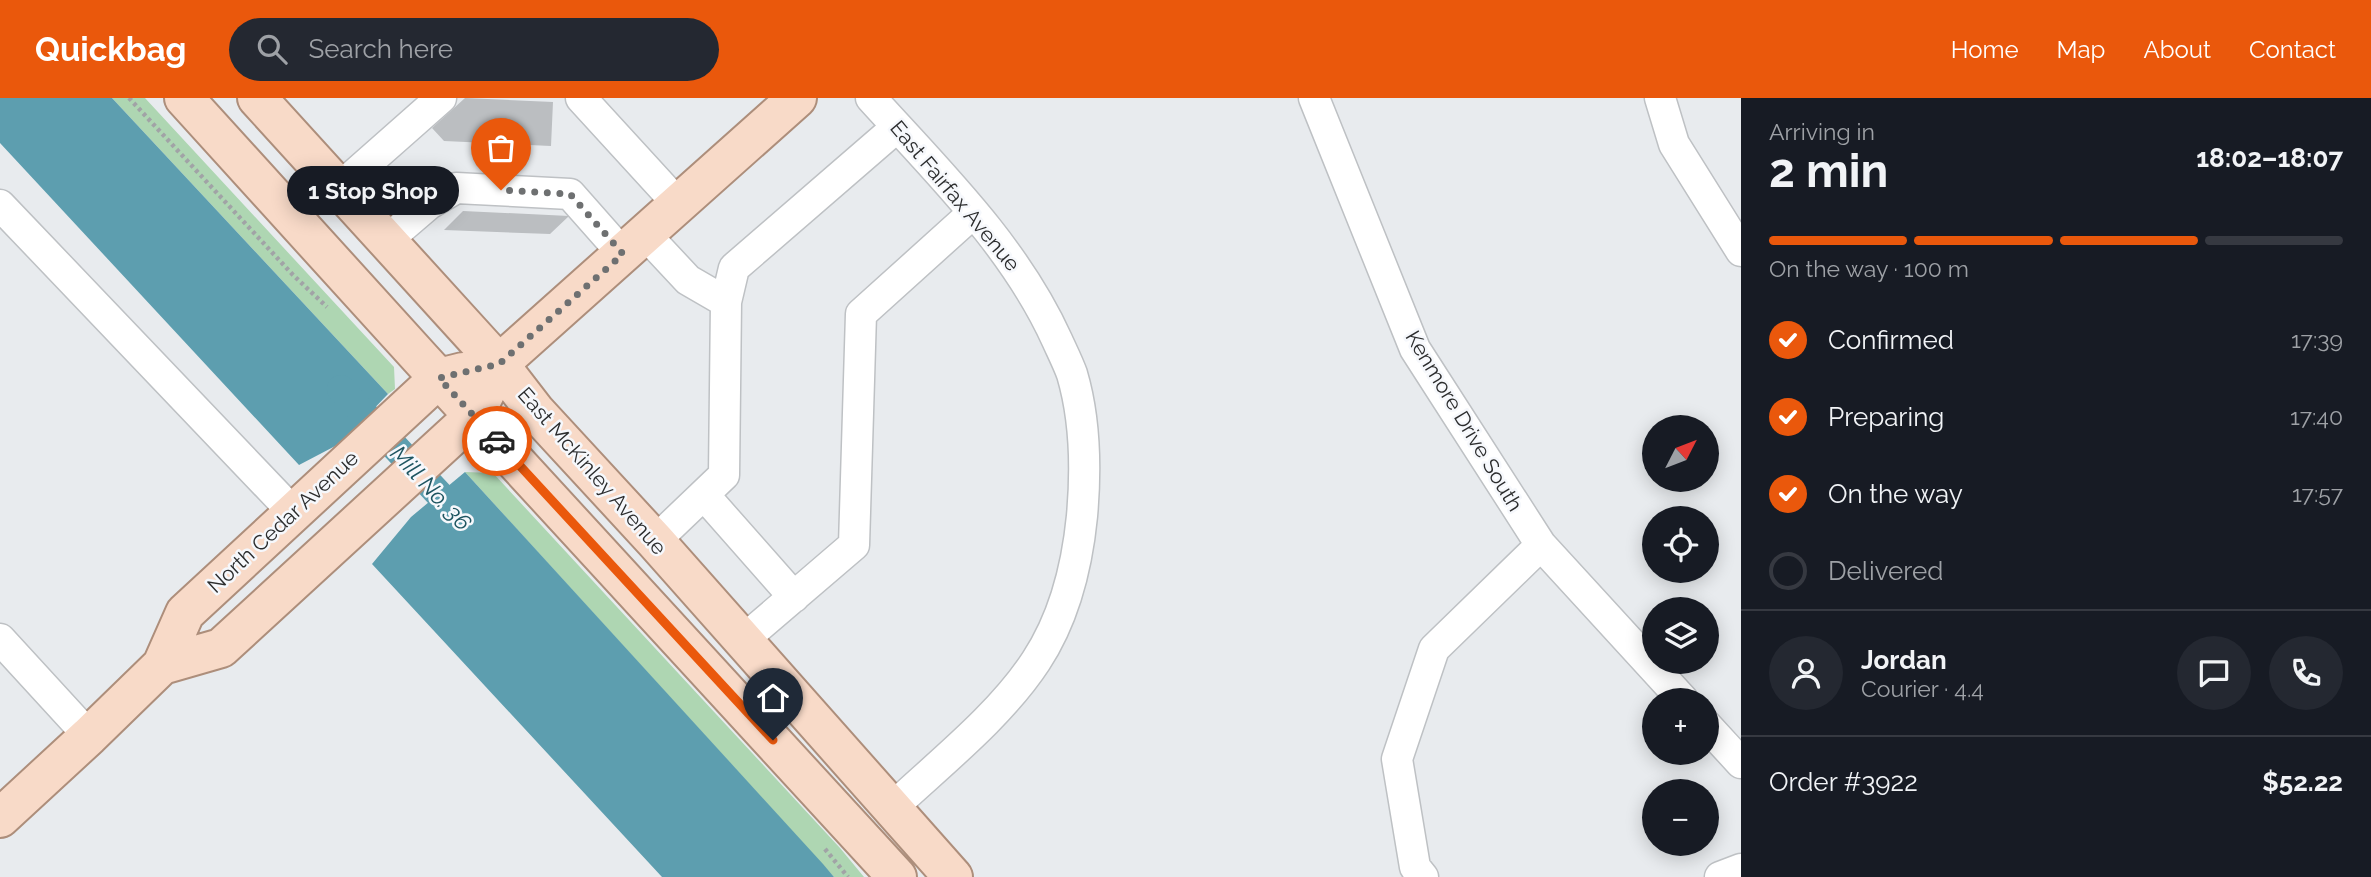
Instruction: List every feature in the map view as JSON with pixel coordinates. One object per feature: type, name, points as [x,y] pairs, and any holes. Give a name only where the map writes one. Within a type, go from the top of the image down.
[{"type":"main road","points":[[184,98],[897,877]]},
{"type":"main road","name":"East McKinley Avenue","points":[[257,98],[499,364],[536,412],[953,877]]},
{"type":"main road","name":"North Cedar Avenue","points":[[162,665],[221,648],[474,416],[499,364],[797,98]]},
{"type":"main road","name":"North Cedar Avenue","points":[[0,818],[162,665],[185,613],[410,404],[439,378],[499,364]]},
{"type":"street","points":[[339,188],[441,98]]},
{"type":"street","points":[[581,98],[678,204]]},
{"type":"street","name":"East Fairfax Avenue","points":[[871,98],[1015,264],[1046,316],[1072,373],[1080,410],[1084,496],[1078,554],[1065,606],[1037,660],[1012,693],[892,808]]},
{"type":"street","name":"Kenmore Drive South","points":[[1314,98],[1415,349],[1541,545],[1672,688]]},
{"type":"street","points":[[1660,98],[1674,144],[1741,251]]},
{"type":"street","points":[[654,541],[724,475],[726,302],[734,268],[897,127]]},
{"type":"street","points":[[387,240],[429,204],[456,188],[570,194],[634,244],[726,302]]},
{"type":"street","points":[[0,205],[293,512]]},
{"type":"street","points":[[742,641],[854,545],[861,314],[973,213]]},
{"type":"street","points":[[704,495],[794,597]]},
{"type":"street","points":[[1423,877],[1415,867],[1397,759],[1434,649],[1541,545]]},
{"type":"street","points":[[0,639],[89,736]]},
{"type":"street","points":[[1719,739],[1741,763]]},
{"type":"street","points":[[1720,877],[1741,869]]},
{"type":"path","points":[[129,98],[293,275],[334,313]]},
{"type":"green space","points":[[112,98],[145,98],[394,367],[395,389],[388,394]]},
{"type":"green space","points":[[465,472],[493,473],[864,877],[834,877]]},
{"type":"water","points":[[0,98],[112,98],[388,394],[341,443],[299,465],[0,143]]},
{"type":"water","points":[[465,472],[834,877],[662,877],[372,564],[411,517]]},
{"type":"building","points":[[465,98],[553,102],[551,146],[444,141],[432,128]]},
{"type":"building","points":[[463,211],[569,216],[550,234],[444,230]]},
{"type":"waterway","name":"Mill No. 36","points":[[341,389],[463,520]]},
{"type":"way so far","points":[[497,441],[439,378],[499,364],[623,254],[570,194],[501,190]]},
{"type":"place","name":"1 Stop Shop","points":[[501,190]]},
{"type":"route","points":[[497,441],[773,740]]}]
